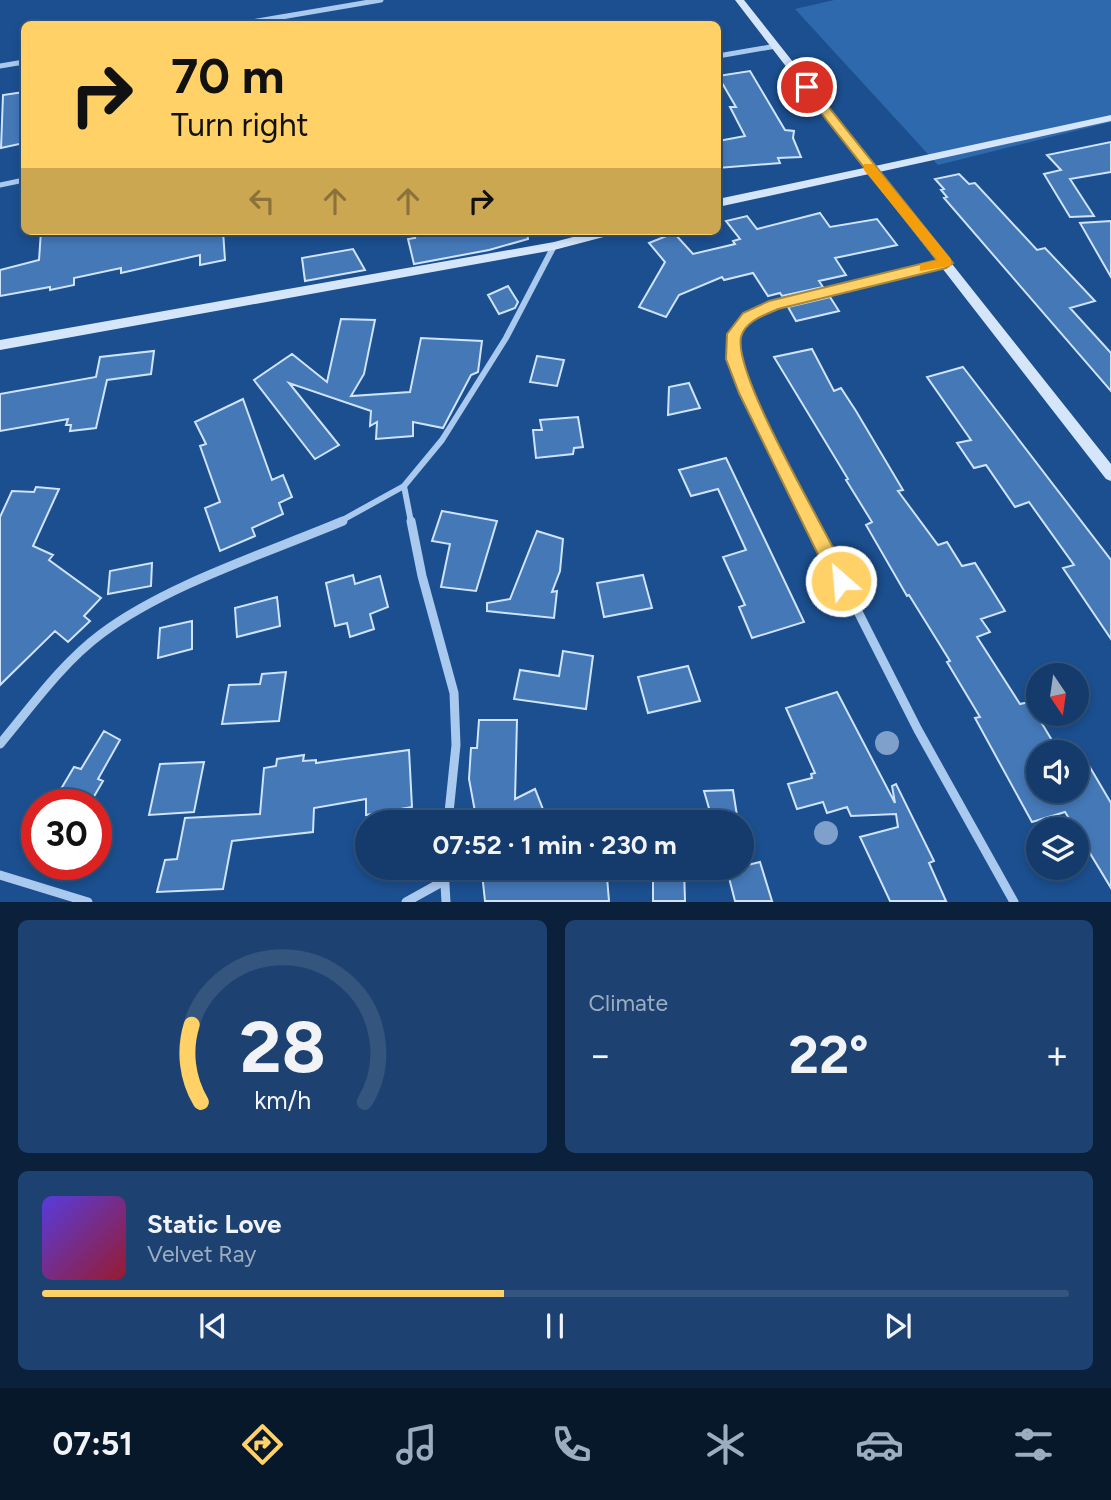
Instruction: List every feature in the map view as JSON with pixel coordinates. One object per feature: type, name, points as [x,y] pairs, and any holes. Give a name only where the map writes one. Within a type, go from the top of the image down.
[{"type":"street","points":[[257,21],[381,0]]},
{"type":"street","points":[[739,0],[1111,475]]},
{"type":"street","points":[[721,55],[776,46]]},
{"type":"street","points":[[0,66],[21,62]]},
{"type":"street","points":[[721,202],[1111,118]]},
{"type":"street","points":[[0,184],[21,180]]},
{"type":"street","points":[[0,345],[554,246],[596,235]]},
{"type":"street","points":[[0,744],[46,690],[99,635],[145,604],[347,519],[404,485],[442,440],[499,350],[554,246]]},
{"type":"street","points":[[946,263],[765,308],[748,316],[734,334],[733,359],[747,393],[918,730],[1014,901]]},
{"type":"street","points":[[404,485],[424,587],[454,693],[456,745],[449,810]]},
{"type":"street","points":[[0,875],[88,901]]},
{"type":"street","points":[[406,901],[442,882],[446,901]]},
{"type":"shaded area","points":[[834,0],[1111,0],[1111,122],[938,165],[795,9]]},
{"type":"building","points":[[750,71],[785,130],[794,131],[793,138],[801,157],[778,158],[780,163],[721,168],[721,140],[745,136],[730,107],[736,107],[721,81],[721,76]]},
{"type":"building","points":[[21,92],[21,144],[1,148],[3,95]]},
{"type":"building","points":[[1111,142],[1111,172],[1070,179],[1094,216],[1070,217],[1044,174],[1061,170],[1047,155]]},
{"type":"building","points":[[959,174],[969,184],[975,183],[1037,250],[1045,248],[1095,301],[1070,308],[1111,353],[1111,391],[944,198],[947,197],[941,190],[944,189],[935,179]]},
{"type":"building","points":[[820,213],[830,227],[877,219],[897,245],[835,258],[846,275],[819,281],[823,287],[782,296],[780,293],[768,296],[753,273],[724,280],[722,277],[679,295],[666,317],[639,307],[665,262],[649,243],[676,235],[693,254],[735,244],[733,241],[740,239],[726,221],[747,216],[757,229]]},
{"type":"building","points":[[1111,221],[1111,277],[1080,223]]},
{"type":"building","points":[[41,235],[223,235],[225,260],[200,265],[200,255],[121,273],[121,268],[74,278],[74,285],[50,290],[50,287],[0,296],[0,270],[39,260]]},
{"type":"building","points":[[414,235],[528,235],[528,239],[489,250],[414,264],[408,239],[415,238]]},
{"type":"building","points":[[353,249],[365,270],[305,281],[302,258]]},
{"type":"building","points":[[508,286],[518,302],[515,308],[499,314],[488,295]]},
{"type":"building","points":[[830,297],[839,311],[796,321],[788,307]]},
{"type":"building","points":[[341,319],[375,320],[364,374],[351,396],[410,392],[421,338],[482,341],[478,372],[471,375],[443,428],[413,422],[413,436],[376,439],[377,422],[370,426],[371,411],[289,383],[339,445],[315,459],[254,380],[292,354],[327,382]]},
{"type":"building","points":[[812,349],[834,391],[841,388],[856,411],[903,490],[898,491],[938,545],[947,542],[962,566],[975,563],[1005,611],[981,619],[990,632],[977,637],[1020,704],[1026,703],[1026,726],[1043,726],[1052,740],[1026,740],[1026,803],[1089,803],[1089,766],[1111,803],[1111,888],[1089,852],[1089,817],[1068,817],[1065,812],[1048,817],[1029,817],[975,718],[980,717],[947,662],[950,661],[909,595],[907,596],[866,525],[872,522],[774,357]]},
{"type":"building","points":[[154,351],[151,374],[107,380],[96,428],[70,431],[71,425],[66,425],[68,419],[0,431],[0,394],[96,377],[100,357]]},
{"type":"building","points":[[537,356],[564,360],[557,386],[530,382]]},
{"type":"building","points":[[963,367],[1111,560],[1111,639],[1063,568],[1074,565],[1029,502],[1015,507],[986,465],[974,468],[957,443],[971,440],[927,377]]},
{"type":"building","points":[[689,383],[700,408],[668,415],[669,387]]},
{"type":"building","points":[[243,399],[272,480],[283,475],[292,497],[279,503],[283,514],[252,528],[255,536],[220,551],[205,508],[220,502],[200,446],[206,444],[195,422]]},
{"type":"building","points":[[578,417],[583,447],[574,448],[573,454],[536,458],[533,430],[542,430],[540,420]]},
{"type":"building","points":[[726,458],[804,622],[752,638],[739,607],[745,605],[723,557],[746,550],[718,489],[691,496],[679,470]]},
{"type":"building","points":[[36,487],[59,489],[33,546],[53,555],[49,560],[101,598],[84,616],[90,621],[68,642],[55,631],[0,685],[0,517],[12,491],[34,492]]},
{"type":"building","points":[[442,511],[497,521],[476,591],[441,587],[450,544],[432,541]]},
{"type":"building","points":[[537,531],[563,539],[560,571],[552,592],[557,591],[554,618],[487,611],[487,603],[510,599]]},
{"type":"building","points":[[152,563],[151,586],[108,594],[110,571]]},
{"type":"building","points":[[353,575],[355,584],[380,576],[388,607],[370,614],[374,629],[350,637],[347,623],[335,626],[326,583]]},
{"type":"building","points":[[643,575],[652,608],[604,617],[597,583]]},
{"type":"building","points":[[277,597],[280,626],[237,637],[235,608]]},
{"type":"building","points":[[192,621],[192,649],[158,658],[160,628]]},
{"type":"building","points":[[563,651],[593,656],[586,709],[514,699],[520,670],[559,676]]},
{"type":"building","points":[[688,666],[700,701],[648,713],[638,677]]},
{"type":"building","points":[[286,672],[279,721],[222,724],[229,685],[260,684],[262,674]]},
{"type":"building","points":[[837,692],[895,803],[892,786],[896,784],[934,861],[929,863],[946,901],[890,901],[860,837],[898,827],[896,814],[851,816],[847,807],[827,813],[823,802],[797,809],[788,784],[812,778],[811,774],[815,773],[786,708]]},
{"type":"building","points":[[479,720],[517,720],[515,799],[535,789],[543,810],[475,810],[469,779],[471,748],[477,748]]},
{"type":"building","points":[[104,731],[120,740],[98,779],[103,781],[98,789],[61,789],[74,767],[81,769]]},
{"type":"building","points":[[409,750],[412,807],[366,810],[366,799],[314,808],[313,832],[232,841],[223,889],[157,892],[165,860],[177,859],[185,818],[260,814],[264,768],[276,766],[277,759],[304,755],[303,761],[316,760],[316,763]]},
{"type":"building","points":[[204,762],[194,812],[149,815],[160,764]]},
{"type":"building","points":[[733,790],[736,810],[710,810],[704,791]]},
{"type":"building","points":[[760,862],[772,901],[735,901],[730,880],[754,880],[754,863]]},
{"type":"building","points":[[483,880],[607,880],[609,901],[485,901]]},
{"type":"building","points":[[653,880],[684,880],[685,901],[653,901]]},
{"type":"slow traffic","points":[[869,167],[946,263],[925,268]]},
{"type":"route","points":[[807,87],[946,263],[774,304],[748,316],[734,334],[733,359],[747,393],[841,581]]}]
